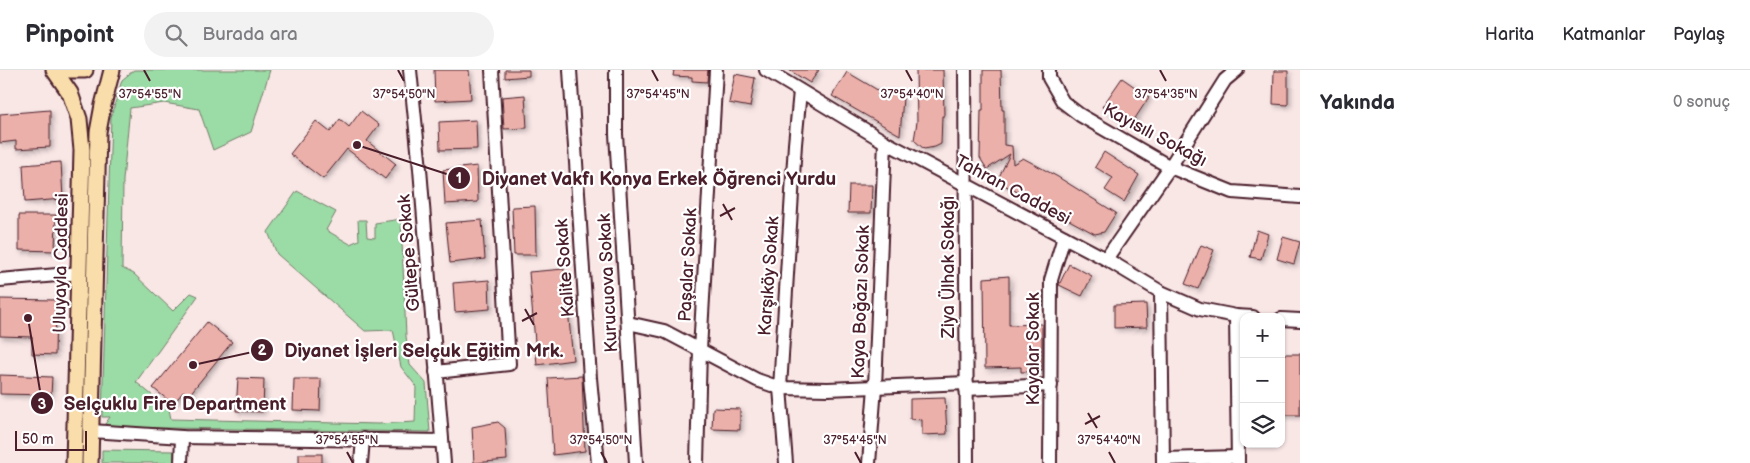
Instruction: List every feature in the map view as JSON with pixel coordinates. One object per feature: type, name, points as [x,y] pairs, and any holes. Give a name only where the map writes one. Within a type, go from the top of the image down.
[{"type":"main road","name":"Uluyayla Caddesi","points":[[54,70],[70,93],[79,119],[82,150],[74,463]]},
{"type":"main road","points":[[65,70],[85,70]]},
{"type":"main road","name":"Uluyayla Caddesi","points":[[90,463],[98,132],[112,70]]},
{"type":"street","name":"Gültepe Sokak","points":[[410,70],[421,178],[444,463]]},
{"type":"street","points":[[436,372],[509,364],[492,70]]},
{"type":"street","name":"Kalite Sokak","points":[[570,70],[590,378],[598,463]]},
{"type":"street","name":"Kurucuova Sokak","points":[[616,70],[616,134],[636,463]]},
{"type":"street","name":"Paşalar Sokak","points":[[697,463],[700,350],[716,70]]},
{"type":"street","name":"Tahran Caddesi","points":[[766,70],[885,142],[1106,259],[1160,292],[1200,309],[1240,316]]},
{"type":"street","name":"Ziya Ülhak Sokağı","points":[[965,70],[967,463]]},
{"type":"street","name":"Kayısılı Sokağı","points":[[1049,70],[1049,78],[1063,102],[1080,115],[1170,167],[1232,192],[1300,197]]},
{"type":"street","points":[[1106,259],[1170,167],[1225,80],[1237,70]]},
{"type":"street","name":"Karşıköy Sokak","points":[[786,463],[780,388],[800,91]]},
{"type":"street","name":"Kaya Boğazı Sokak","points":[[869,463],[875,387],[885,142]]},
{"type":"street","name":"Kayalar Sokak","points":[[1050,463],[1051,280],[1064,237]]},
{"type":"street","points":[[0,280],[80,273]]},
{"type":"street","points":[[1160,292],[1163,461],[1238,460],[1236,316]]},
{"type":"street","points":[[1285,318],[1300,320]]},
{"type":"street","points":[[628,323],[664,331],[757,380],[780,388],[828,389],[1050,385]]},
{"type":"street","points":[[91,431],[182,436],[442,441]]},
{"type":"street","points":[[182,436],[182,463]]},
{"type":"street","points":[[361,463],[363,439]]},
{"type":"green space","points":[[134,70],[270,70],[251,132],[213,150],[199,109],[164,103],[130,108],[123,180],[122,268],[134,274],[173,311],[191,293],[198,296],[136,382],[169,409],[171,419],[378,424],[415,422],[416,386],[401,367],[393,330],[365,331],[277,254],[268,232],[297,191],[336,212],[326,230],[350,244],[359,240],[358,220],[366,220],[367,237],[375,238],[375,223],[401,219],[406,336],[410,365],[426,383],[430,432],[103,427],[110,417],[102,417],[111,117],[122,80]]},
{"type":"green space","points":[[102,450],[174,451],[174,463],[102,463]]},
{"type":"building","points":[[434,70],[469,70],[471,99],[435,101]]},
{"type":"building","points":[[505,70],[529,70],[529,76],[505,78]]},
{"type":"building","points":[[674,70],[708,70],[707,82],[692,81],[692,77],[673,76]]},
{"type":"building","points":[[789,70],[819,70],[810,83]]},
{"type":"building","points":[[916,70],[943,70],[944,116],[942,116],[941,144],[924,149],[914,140],[917,122]]},
{"type":"building","points":[[983,70],[1001,70],[1004,145],[1012,146],[1013,164],[1023,158],[1116,213],[1104,232],[1095,234],[997,181],[1010,154],[987,169],[980,158]]},
{"type":"building","points":[[1274,71],[1288,71],[1288,105],[1273,104]]},
{"type":"building","points":[[847,72],[886,95],[889,89],[903,98],[900,135],[832,96]]},
{"type":"building","points":[[735,74],[755,78],[750,107],[729,103]]},
{"type":"building","points":[[1122,78],[1149,97],[1130,126],[1102,107]]},
{"type":"building","points":[[525,95],[527,128],[504,129],[502,97]]},
{"type":"building","points":[[50,110],[50,147],[16,149],[16,141],[0,143],[0,114]]},
{"type":"building","points":[[361,111],[379,125],[367,141],[396,164],[385,179],[347,149],[323,179],[290,154],[316,121],[330,132],[340,119],[349,127]]},
{"type":"building","points":[[476,120],[477,149],[440,150],[439,122]]},
{"type":"building","points":[[1104,152],[1139,175],[1124,202],[1105,190],[1113,178],[1095,167]]},
{"type":"building","points":[[61,162],[63,199],[25,202],[23,165]]},
{"type":"building","points":[[477,166],[478,202],[445,204],[443,170]]},
{"type":"building","points":[[849,185],[872,185],[871,213],[848,213]]},
{"type":"building","points":[[535,206],[536,255],[514,255],[512,207]]},
{"type":"building","points":[[19,215],[56,215],[55,251],[19,250]]},
{"type":"building","points":[[482,220],[485,259],[450,263],[446,223]]},
{"type":"building","points":[[1257,230],[1268,234],[1261,259],[1250,257]]},
{"type":"building","points":[[1283,237],[1300,242],[1294,264],[1277,259]]},
{"type":"building","points":[[1201,245],[1214,250],[1198,289],[1185,284]]},
{"type":"building","points":[[1069,264],[1092,276],[1082,296],[1059,285]]},
{"type":"building","points":[[564,269],[573,360],[537,365],[529,272]]},
{"type":"building","points":[[1009,276],[1009,325],[1042,324],[1042,371],[1021,372],[1021,367],[985,368],[984,278]]},
{"type":"building","points":[[489,280],[490,309],[455,312],[453,283]]},
{"type":"building","points":[[0,299],[56,300],[55,355],[32,354],[32,337],[0,336]]},
{"type":"building","points":[[1146,304],[1147,327],[1114,328],[1114,305]]},
{"type":"building","points":[[207,322],[232,342],[189,395],[184,391],[173,404],[153,388]]},
{"type":"building","points":[[1285,354],[1300,354],[1300,415],[1285,415]]},
{"type":"building","points":[[0,375],[52,377],[51,395],[0,394]]},
{"type":"building","points":[[582,376],[585,451],[553,455],[548,378]]},
{"type":"building","points":[[238,378],[264,379],[263,412],[236,411]]},
{"type":"building","points":[[294,379],[321,379],[320,411],[293,410]]},
{"type":"building","points":[[945,398],[947,434],[922,435],[922,420],[910,419],[910,399]]},
{"type":"building","points":[[713,408],[740,409],[740,430],[712,429]]},
{"type":"building","points":[[498,422],[505,428],[507,460],[474,463],[472,427]]},
{"type":"building","points":[[299,454],[322,454],[322,463],[299,463]]},
{"type":"place","name":"Diyanet Vakfı Konya Erkek Öğrenci Yurdu","points":[[357,145]]},
{"type":"place","name":"Selçuklu Fire Department","points":[[28,318]]},
{"type":"place","name":"Diyanet İşleri Selçuk Eğitim Mrk.","points":[[193,365]]}]
